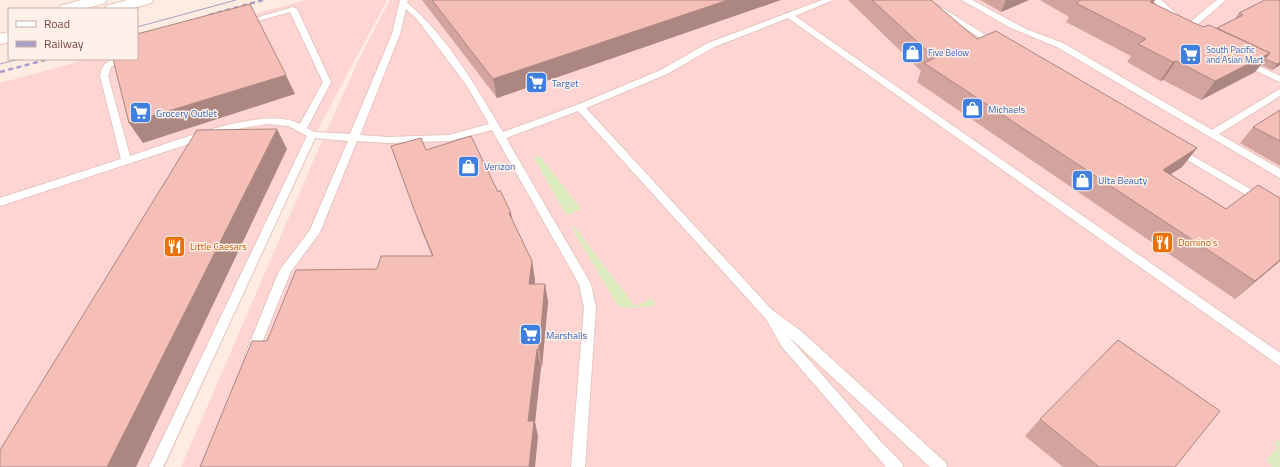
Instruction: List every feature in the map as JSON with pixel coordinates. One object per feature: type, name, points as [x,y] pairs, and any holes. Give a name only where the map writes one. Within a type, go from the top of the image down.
[{"type":"main road","points":[[70,8],[99,0]]},
{"type":"main road","points":[[116,8],[145,0]]},
{"type":"lane","points":[[500,137],[580,107],[664,72],[711,45],[829,0]]},
{"type":"lane","points":[[923,0],[1002,47]]},
{"type":"lane","points":[[966,0],[1007,24],[1038,38],[1060,45],[1280,174]]},
{"type":"lane","points":[[1156,0],[1190,31],[1222,0]]},
{"type":"lane","points":[[246,366],[285,271],[315,232],[396,34],[404,2],[420,17],[466,79],[585,284],[590,308],[578,467]]},
{"type":"lane","points":[[156,467],[307,133],[327,82],[293,9],[234,26]]},
{"type":"lane","points":[[789,15],[888,83],[1047,197],[1280,360]]},
{"type":"lane","points":[[1233,56],[1280,79]]},
{"type":"lane","points":[[116,60],[107,66],[104,76],[126,161]]},
{"type":"lane","points":[[1212,134],[1280,92]]},
{"type":"lane","points":[[580,107],[768,314],[786,343],[877,448],[896,467]]},
{"type":"lane","points":[[0,202],[230,127],[267,121],[291,123],[307,133],[353,139],[388,140],[449,138],[494,126]]},
{"type":"lane","points":[[1165,143],[1280,211]]},
{"type":"lane","points":[[768,314],[797,335],[940,467]]},
{"type":"shaded area","points":[[307,0],[387,0],[318,129],[165,467],[0,467],[0,83],[85,60],[138,60],[138,46]]},
{"type":"shaded area","points":[[390,0],[1280,0],[1280,82],[1262,93],[1280,83],[1280,467],[181,467],[319,148],[360,57]]},
{"type":"green space","points":[[540,156],[581,209],[567,215],[570,222],[534,158]]},
{"type":"green space","points":[[572,226],[574,226],[635,306],[651,299],[655,303],[654,306],[623,308],[618,306],[573,230]]},
{"type":"green space","points":[[1279,438],[1280,467],[1273,467],[1266,461],[1277,447],[1274,445]]},
{"type":"building","points":[[432,0],[728,0],[493,79]]},
{"type":"building","points":[[872,0],[931,0],[977,39],[996,31],[1197,148],[1163,170],[1226,209],[1258,185],[1280,198],[1280,260],[1255,281],[924,63],[935,58]]},
{"type":"building","points":[[1081,0],[1154,0],[1150,2],[1203,27],[1209,25],[1270,53],[1215,81],[1138,44],[1146,39],[1076,3]]},
{"type":"building","points":[[1265,0],[1280,0],[1280,62],[1277,64],[1265,59],[1270,53],[1217,28],[1243,15],[1239,13]]},
{"type":"building","points":[[250,4],[286,75],[129,123],[113,60],[138,60],[138,34]]},
{"type":"building","points":[[1280,110],[1280,141],[1253,127]]},
{"type":"building","points":[[277,129],[107,467],[0,467],[0,450],[197,130]]},
{"type":"building","points":[[471,136],[498,192],[500,190],[511,213],[509,213],[532,261],[529,284],[545,284],[539,349],[537,349],[528,421],[534,421],[529,467],[200,467],[252,341],[267,341],[296,270],[377,269],[381,256],[433,256],[391,146],[421,138],[426,150]]},
{"type":"building","points":[[1118,340],[1220,411],[1175,467],[1099,467],[1040,419]]},
{"type":"tram line","points":[[138,27],[236,0]]},
{"type":"tram line","points":[[0,64],[16,60]]},
{"type":"railway","points":[[209,15],[263,0]]},
{"type":"railway","points":[[0,72],[45,60]]},
{"type":"place","name":"Five Below","points":[[913,52]]},
{"type":"place","name":"South Pacific and Asian Mart","points":[[1190,54]]},
{"type":"place","name":"Target","points":[[536,83]]},
{"type":"place","name":"Michaels","points":[[972,109]]},
{"type":"place","name":"Grocery Outlet","points":[[140,113]]},
{"type":"place","name":"Verizon","points":[[468,166]]},
{"type":"place","name":"Ulta Beauty","points":[[1083,180]]},
{"type":"place","name":"Domino's","points":[[1163,242]]},
{"type":"place","name":"Little Caesars","points":[[174,246]]},
{"type":"place","name":"Marshalls","points":[[530,335]]}]
